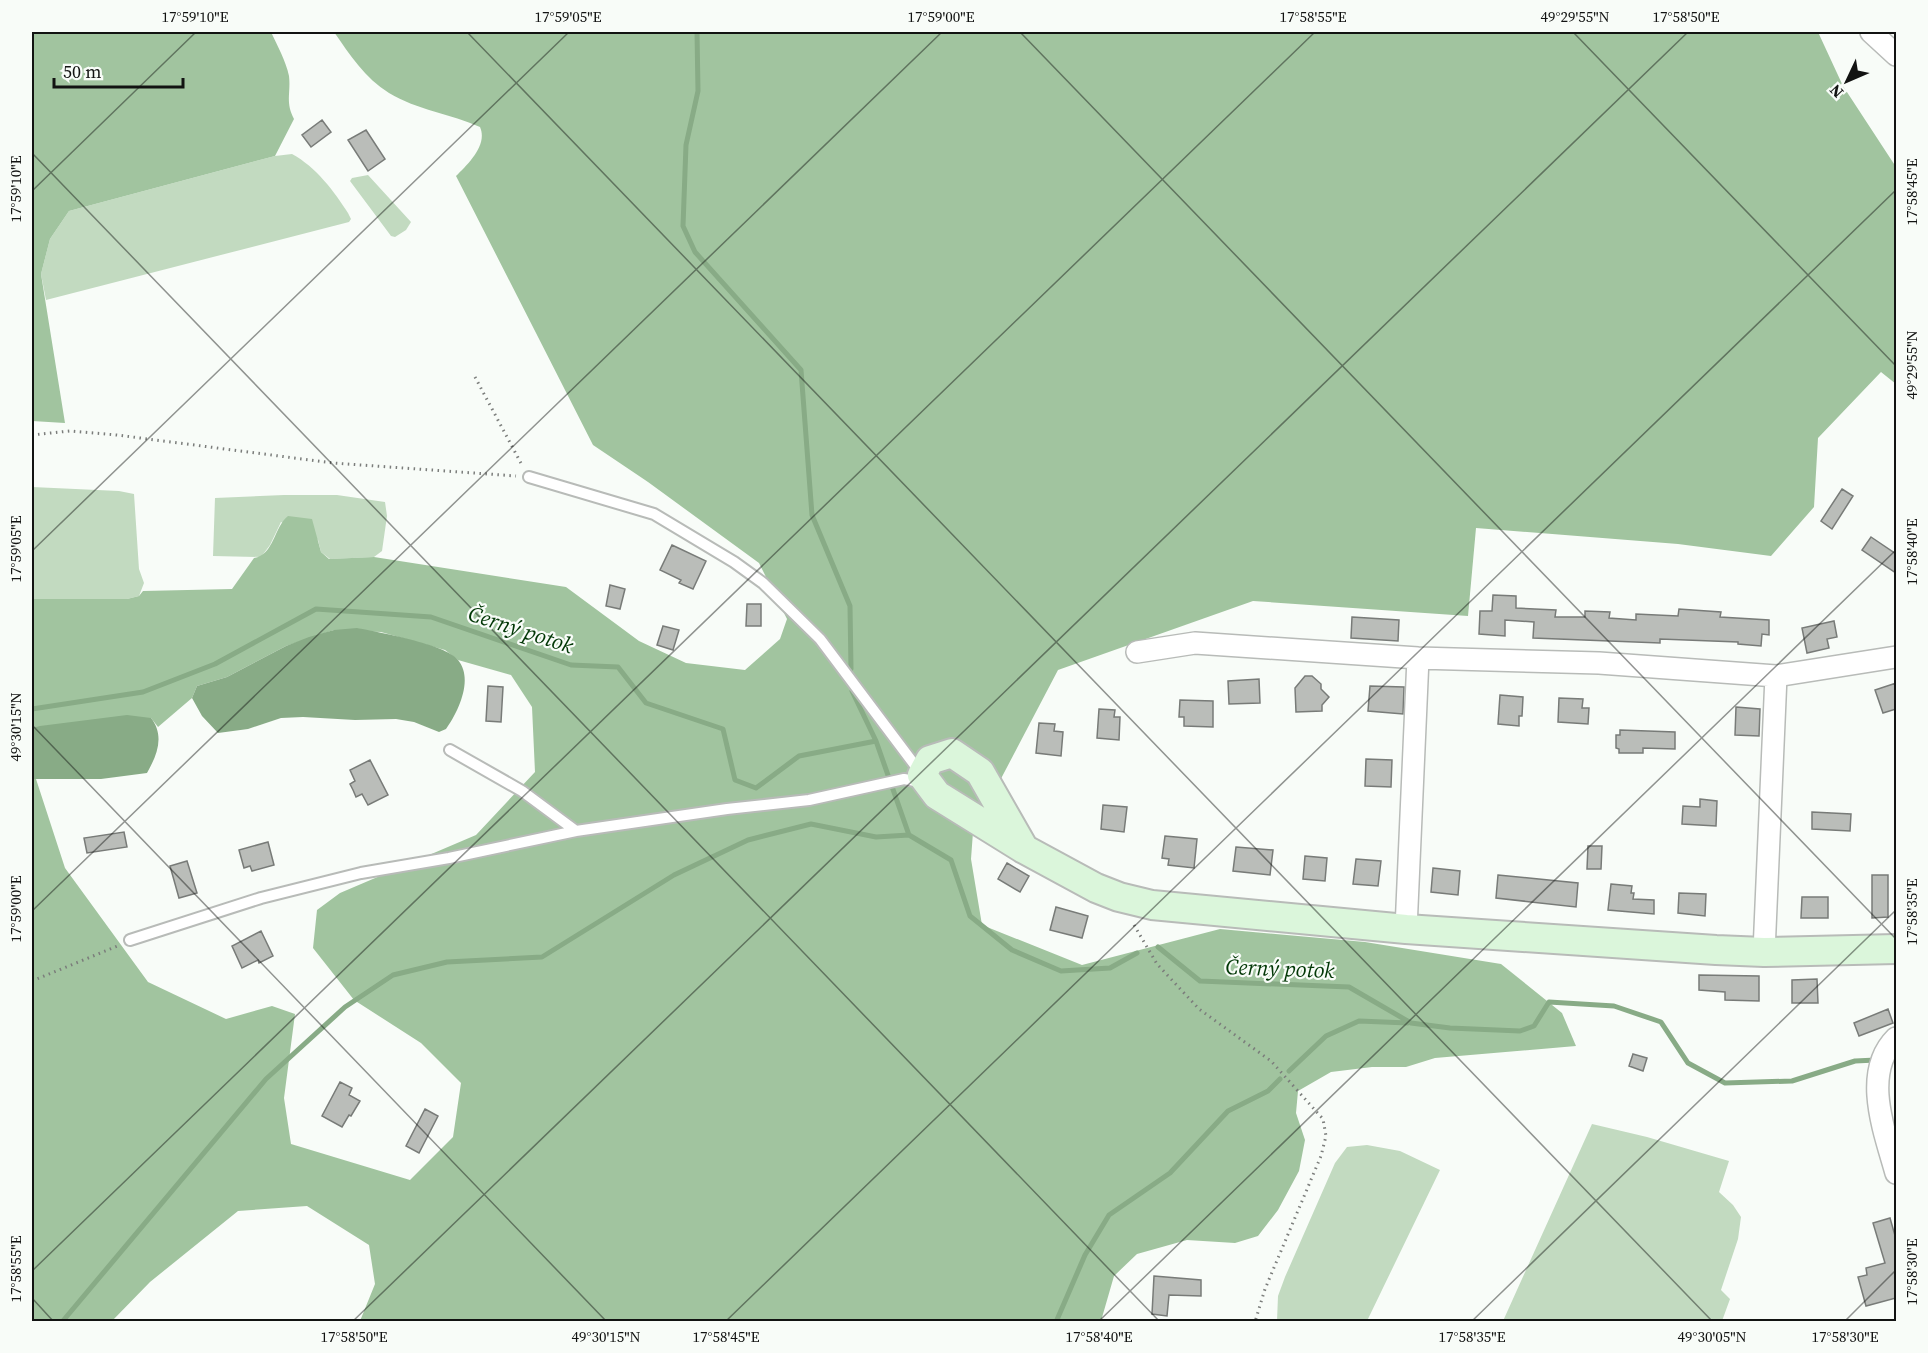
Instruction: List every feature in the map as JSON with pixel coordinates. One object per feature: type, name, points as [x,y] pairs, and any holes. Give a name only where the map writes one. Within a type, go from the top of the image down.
[{"type":"street","points":[[1871,32],[1896,55]]},
{"type":"street","points":[[1137,652],[1195,644],[1418,658],[1599,663],[1776,676],[1896,657]]},
{"type":"street","points":[[1406,929],[1418,658]]},
{"type":"street","points":[[1764,952],[1776,676]]},
{"type":"street","points":[[1024,849],[980,772],[952,753],[930,760],[916,779],[937,795],[1024,849],[1096,888],[1119,897],[1152,905],[1406,929],[1764,952],[1896,949]]},
{"type":"street","points":[[1892,1043],[1878,1080],[1878,1108],[1896,1173]]},
{"type":"lane","points":[[130,940],[261,898],[350,876],[576,831],[727,809],[809,800],[916,779],[820,639],[763,583],[734,562],[654,514],[529,477]]},
{"type":"lane","points":[[450,750],[522,791],[576,831]]},
{"type":"path","points":[[474,377],[529,477]]},
{"type":"path","points":[[32,435],[70,431],[333,463],[529,477]]},
{"type":"path","points":[[32,981],[130,940]]},
{"type":"path","points":[[1143,942],[1157,964],[1199,1009],[1271,1061],[1323,1119],[1326,1136],[1322,1156],[1265,1289],[1255,1322]]},
{"type":"shaded area","points":[[32,32],[271,32],[288,70],[289,102],[294,119],[275,156],[69,211],[50,239],[41,274],[65,423],[32,421]]},
{"type":"shaded area","points":[[334,32],[1818,32],[1843,86],[1896,167],[1896,384],[1881,372],[1818,438],[1814,507],[1771,556],[1678,544],[1476,528],[1468,616],[1253,601],[1058,670],[973,832],[971,859],[982,925],[1082,965],[1220,929],[1365,942],[1501,964],[1562,1013],[1576,1046],[1435,1058],[1406,1067],[1372,1067],[1331,1072],[1298,1091],[1296,1113],[1305,1140],[1299,1171],[1278,1210],[1258,1236],[1235,1243],[1187,1240],[1137,1254],[1114,1276],[1101,1321],[360,1321],[375,1284],[369,1245],[307,1206],[238,1211],[150,1282],[112,1321],[32,1321],[32,779],[36,779],[65,868],[148,982],[226,1019],[272,1006],[295,1014],[284,1098],[291,1144],[410,1180],[453,1137],[461,1083],[421,1043],[354,1000],[313,948],[317,910],[340,893],[476,835],[535,772],[532,707],[511,675],[458,660],[445,650],[381,632],[334,630],[286,646],[227,677],[197,686],[192,698],[158,727],[151,718],[32,727],[32,599],[127,599],[139,596],[143,591],[232,589],[254,558],[266,552],[288,516],[312,519],[321,552],[329,559],[374,557],[566,587],[639,641],[686,663],[745,670],[780,639],[787,619],[759,563],[593,445],[456,176],[476,154],[481,141],[480,127],[411,104],[389,93],[365,73]]},
{"type":"shaded area","points":[[292,154],[317,173],[330,188],[348,213],[351,219],[349,222],[46,300],[41,274],[50,239],[69,211],[275,156]]},
{"type":"shaded area","points":[[368,175],[411,222],[406,230],[395,237],[391,236],[350,181],[352,178]]},
{"type":"shaded area","points":[[32,487],[119,491],[134,494],[139,569],[144,583],[139,596],[127,599],[32,599]]},
{"type":"shaded area","points":[[337,495],[385,502],[387,516],[382,551],[374,557],[330,559],[321,552],[318,540],[281,522],[270,545],[261,557],[213,556],[215,498]]},
{"type":"shaded area","points":[[357,628],[426,644],[451,654],[458,660],[465,676],[464,686],[459,705],[446,729],[439,732],[414,722],[396,719],[355,720],[303,717],[281,718],[248,729],[218,733],[202,716],[192,698],[197,686],[227,677],[286,646],[334,630]]},
{"type":"shaded area","points":[[127,715],[151,718],[158,732],[158,746],[147,773],[101,779],[32,779],[32,727]]},
{"type":"shaded area","points":[[1592,1124],[1729,1161],[1719,1192],[1733,1205],[1741,1217],[1738,1239],[1721,1290],[1730,1299],[1722,1321],[1503,1321]]},
{"type":"shaded area","points":[[1367,1145],[1400,1151],[1440,1170],[1367,1321],[1277,1321],[1278,1296],[1335,1163],[1347,1147]]},
{"type":"building","points":[[322,120],[331,132],[311,147],[302,135]]},
{"type":"building","points":[[366,130],[385,159],[368,171],[348,140]]},
{"type":"building","points":[[1842,489],[1853,496],[1832,529],[1821,521]]},
{"type":"building","points":[[1871,537],[1896,554],[1896,573],[1862,550]]},
{"type":"building","points":[[672,545],[706,561],[693,589],[679,583],[681,580],[660,570]]},
{"type":"building","points":[[610,585],[625,589],[620,609],[606,606]]},
{"type":"building","points":[[1493,595],[1516,596],[1516,608],[1556,610],[1555,617],[1585,617],[1585,611],[1610,612],[1609,618],[1636,620],[1636,614],[1678,616],[1679,609],[1721,612],[1720,617],[1769,620],[1769,635],[1762,634],[1761,646],[1738,644],[1738,642],[1660,639],[1660,643],[1533,638],[1534,622],[1505,620],[1505,636],[1479,634],[1480,611],[1492,611]]},
{"type":"building","points":[[747,604],[761,604],[761,626],[746,626]]},
{"type":"building","points":[[1352,617],[1399,620],[1398,641],[1351,638]]},
{"type":"building","points":[[1834,621],[1837,637],[1827,639],[1829,648],[1807,653],[1802,628]]},
{"type":"building","points":[[663,626],[679,630],[673,650],[657,645]]},
{"type":"building","points":[[1305,676],[1312,676],[1321,684],[1321,689],[1329,697],[1322,705],[1322,711],[1296,712],[1295,688]]},
{"type":"building","points":[[1259,679],[1260,703],[1229,704],[1228,681]]},
{"type":"building","points":[[1896,683],[1896,709],[1883,713],[1875,690]]},
{"type":"building","points":[[488,686],[503,687],[501,722],[486,721]]},
{"type":"building","points":[[1370,686],[1404,687],[1403,714],[1368,711]]},
{"type":"building","points":[[1500,695],[1523,697],[1519,726],[1498,724]]},
{"type":"building","points":[[1559,698],[1583,699],[1582,708],[1589,708],[1588,724],[1558,722]]},
{"type":"building","points":[[1180,700],[1213,701],[1213,727],[1184,726],[1184,717],[1179,717]]},
{"type":"building","points":[[1736,707],[1760,709],[1759,736],[1735,735]]},
{"type":"building","points":[[1099,709],[1115,710],[1114,717],[1120,717],[1119,740],[1097,738]]},
{"type":"building","points":[[1039,723],[1055,724],[1054,731],[1063,732],[1061,756],[1036,753]]},
{"type":"building","points":[[1620,730],[1675,732],[1675,749],[1643,748],[1643,753],[1619,753],[1619,749],[1616,748],[1616,735],[1620,735]]},
{"type":"building","points":[[1366,759],[1392,760],[1391,787],[1365,786]]},
{"type":"building","points":[[370,760],[388,795],[368,805],[362,794],[356,797],[350,784],[355,781],[350,770]]},
{"type":"building","points":[[1700,799],[1717,801],[1716,826],[1682,824],[1683,806],[1700,807]]},
{"type":"building","points":[[1103,805],[1127,807],[1124,832],[1101,829]]},
{"type":"building","points":[[1812,812],[1851,814],[1850,831],[1812,829]]},
{"type":"building","points":[[124,832],[127,847],[87,853],[84,838]]},
{"type":"building","points":[[1165,836],[1197,839],[1194,868],[1168,865],[1169,859],[1162,858]]},
{"type":"building","points":[[268,842],[274,865],[252,871],[250,866],[244,868],[239,850]]},
{"type":"building","points":[[1588,846],[1602,846],[1601,869],[1587,869]]},
{"type":"building","points":[[1236,847],[1273,850],[1270,875],[1233,871]]},
{"type":"building","points":[[1305,856],[1327,858],[1325,881],[1303,879]]},
{"type":"building","points":[[1356,859],[1381,861],[1378,886],[1353,884]]},
{"type":"building","points":[[187,861],[197,893],[179,898],[170,866]]},
{"type":"building","points":[[1007,863],[1029,876],[1020,892],[998,879]]},
{"type":"building","points":[[1433,868],[1460,871],[1458,895],[1431,892]]},
{"type":"building","points":[[1498,875],[1578,883],[1576,907],[1496,898]]},
{"type":"building","points":[[1872,875],[1888,875],[1888,917],[1872,918]]},
{"type":"building","points":[[1611,884],[1632,886],[1633,899],[1654,900],[1654,914],[1608,910]]},
{"type":"building","points":[[1679,893],[1706,894],[1705,916],[1678,913]]},
{"type":"building","points":[[1802,897],[1828,897],[1828,918],[1801,918]]},
{"type":"building","points":[[1056,907],[1088,916],[1082,938],[1050,930]]},
{"type":"building","points":[[261,931],[273,956],[242,968],[232,946]]},
{"type":"building","points":[[1699,975],[1759,976],[1759,1001],[1725,1000],[1725,992],[1699,990]]},
{"type":"building","points":[[1817,979],[1818,1003],[1792,1003],[1792,980]]},
{"type":"building","points":[[1888,1009],[1893,1023],[1859,1036],[1854,1023]]},
{"type":"building","points":[[1633,1054],[1647,1058],[1643,1071],[1629,1066]]},
{"type":"building","points":[[340,1082],[352,1088],[349,1095],[360,1101],[342,1127],[322,1116]]},
{"type":"building","points":[[425,1109],[438,1116],[419,1153],[406,1146]]},
{"type":"building","points":[[1890,1218],[1896,1239],[1896,1298],[1866,1306],[1858,1277],[1867,1275],[1866,1268],[1885,1263],[1873,1223]]},
{"type":"building","points":[[1154,1276],[1201,1280],[1201,1296],[1169,1295],[1167,1316],[1152,1314]]},
{"type":"waterway","points":[[697,32],[698,91],[686,145],[683,226],[695,252],[801,370],[812,515],[850,606],[851,669]]},
{"type":"waterway","name":"Černý potok","points":[[32,709],[143,692],[215,664],[316,609],[431,617],[571,665],[618,667],[646,703],[723,729],[735,780],[756,788],[799,756],[876,741],[909,835],[951,860],[970,916],[1012,950],[1061,971],[1110,968],[1137,953]]},
{"type":"waterway","points":[[852,691],[876,741]]},
{"type":"waterway","points":[[62,1322],[266,1079],[345,1007],[393,975],[447,962],[542,957],[674,875],[748,840],[811,824],[876,837],[909,835]]},
{"type":"waterway","name":"Černý potok","points":[[1158,947],[1200,981],[1349,987],[1411,1023],[1450,1028],[1520,1031],[1534,1026],[1549,1002],[1614,1006],[1661,1022],[1688,1063],[1725,1083],[1792,1081],[1855,1061],[1876,1060]]},
{"type":"waterway","points":[[1289,1071],[1326,1036],[1359,1021],[1408,1023]]},
{"type":"waterway","points":[[1056,1322],[1085,1255],[1109,1215],[1170,1173],[1228,1111],[1268,1091],[1280,1079]]}]
